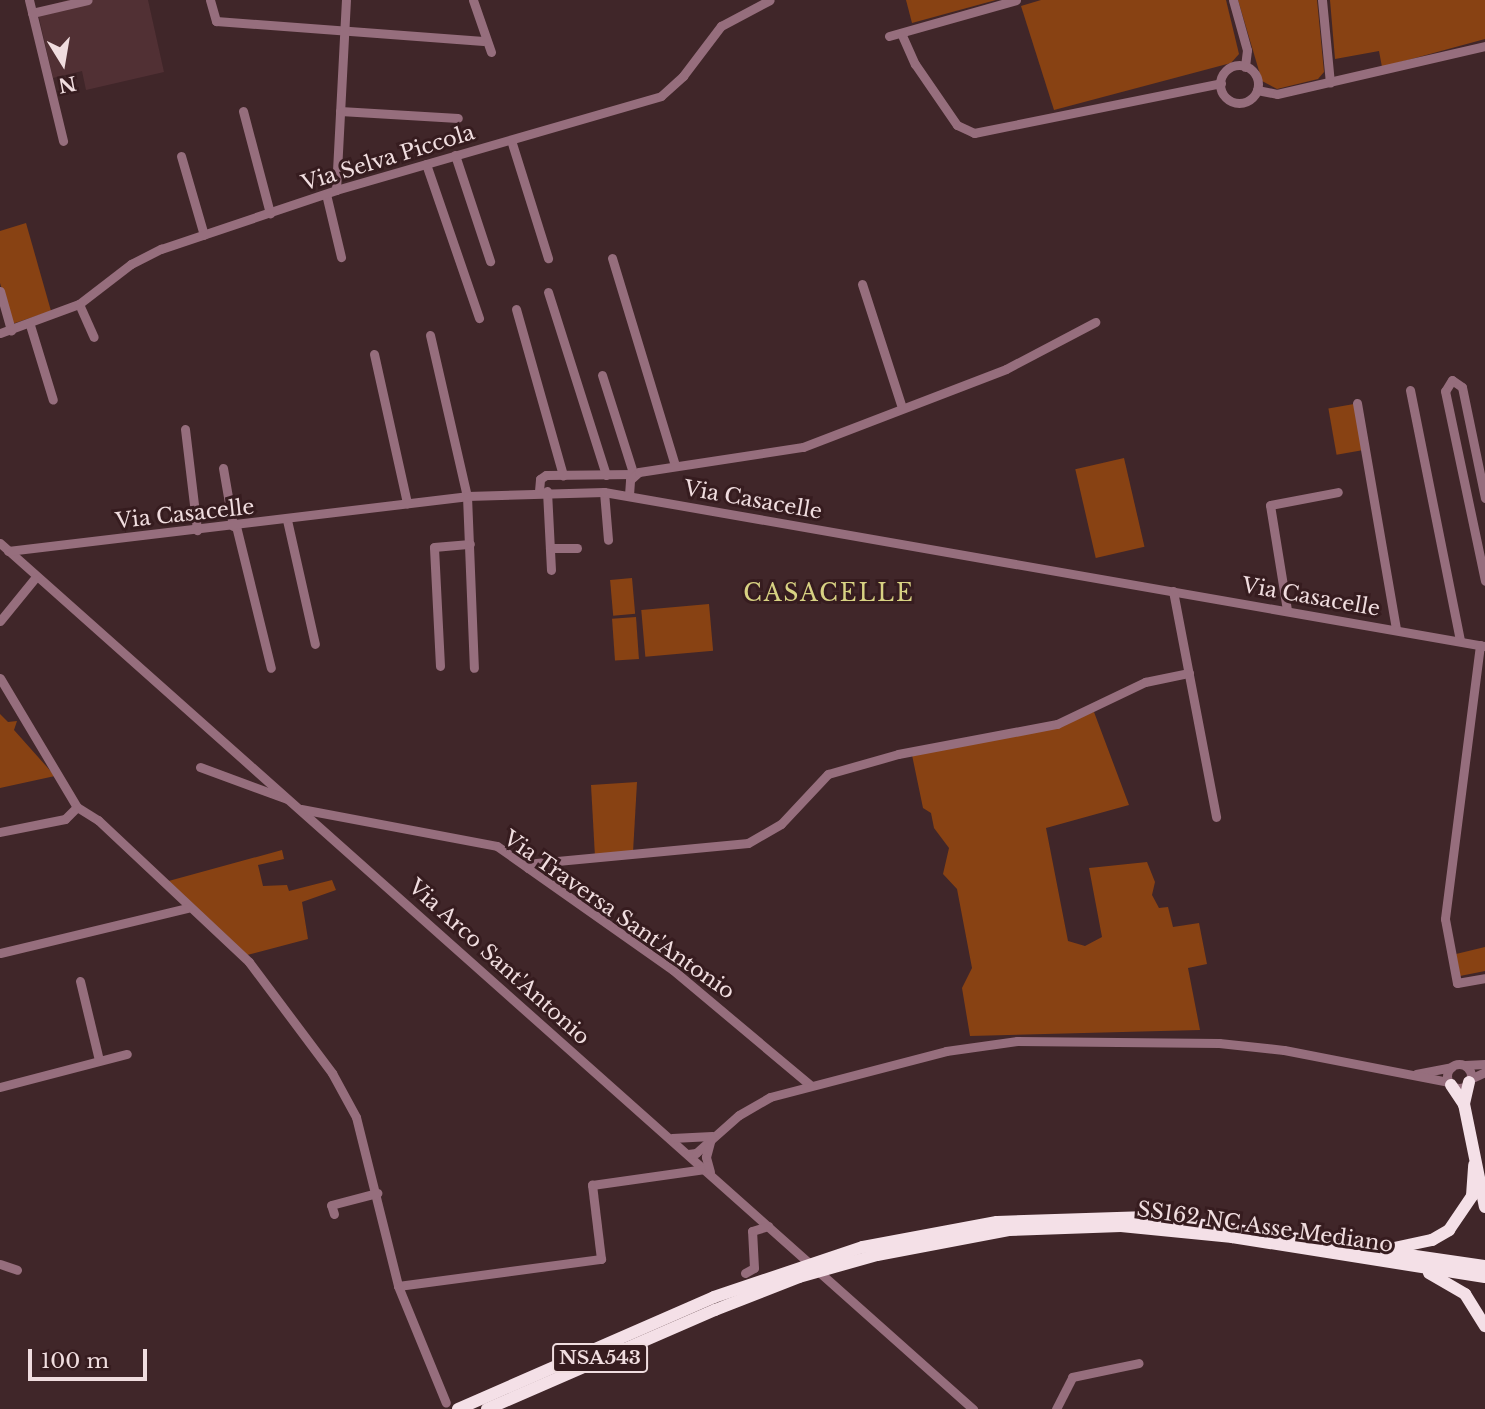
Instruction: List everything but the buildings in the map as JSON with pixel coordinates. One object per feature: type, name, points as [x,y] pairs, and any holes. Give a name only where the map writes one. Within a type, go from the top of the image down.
[{"type":"highway","points":[[1464,1104],[1470,1080]]},
{"type":"highway","points":[[1450,1083],[1464,1104],[1485,1207]]},
{"type":"highway","points":[[1376,1249],[1415,1245],[1449,1230],[1472,1196],[1475,1164]]},
{"type":"highway","name":"SS162 NC Asse Mediano","points":[[714,1303],[863,1247],[950,1228],[997,1222],[1148,1217],[1485,1266]]},
{"type":"highway","name":"SS162 NC Asse Mediano","points":[[714,1303],[877,1255],[963,1236],[1009,1230],[1092,1226],[1173,1230],[1485,1277]]},
{"type":"highway","points":[[1419,1268],[1465,1294],[1485,1326]]},
{"type":"highway","name":"NSA543","points":[[452,1406],[714,1303]]},
{"type":"highway","name":"NSA543","points":[[487,1409],[714,1303]]},
{"type":"street","points":[[29,0],[63,141]]},
{"type":"street","points":[[32,13],[89,0]]},
{"type":"street","points":[[211,0],[216,21],[483,41]]},
{"type":"street","points":[[341,257],[331,192],[340,111],[346,0]]},
{"type":"street","points":[[473,0],[491,52]]},
{"type":"street","name":"Via Selva Piccola","points":[[0,333],[30,325],[79,304],[141,258],[204,235],[426,163],[661,96],[683,76],[721,26],[751,3],[770,0]]},
{"type":"street","points":[[889,36],[1016,0]]},
{"type":"street","points":[[1233,0],[1247,50],[1245,67]]},
{"type":"street","points":[[1322,0],[1330,83]]},
{"type":"street","points":[[901,33],[915,64],[957,125],[974,133],[1221,83]]},
{"type":"street","points":[[1257,90],[1278,93],[1330,83],[1485,46]]},
{"type":"street","points":[[1245,67],[1256,76],[1257,90],[1249,100],[1236,103],[1224,95],[1221,83],[1230,68],[1245,67]]},
{"type":"street","points":[[243,111],[270,213]]},
{"type":"street","points":[[340,111],[458,118]]},
{"type":"street","points":[[512,140],[548,258]]},
{"type":"street","points":[[455,155],[490,261]]},
{"type":"street","points":[[181,156],[204,235]]},
{"type":"street","points":[[426,163],[479,318]]},
{"type":"street","points":[[612,258],[676,466]]},
{"type":"street","points":[[862,284],[902,408]]},
{"type":"street","points":[[0,291],[11,330]]},
{"type":"street","points":[[548,292],[606,475]]},
{"type":"street","points":[[79,304],[94,337]]},
{"type":"street","points":[[516,309],[563,475]]},
{"type":"street","points":[[551,570],[541,477],[634,474],[803,447],[1006,369],[1095,322]]},
{"type":"street","points":[[30,325],[53,400]]},
{"type":"street","points":[[430,335],[467,496],[474,668]]},
{"type":"street","points":[[373,354],[407,503]]},
{"type":"street","points":[[602,374],[634,474],[629,495]]},
{"type":"street","points":[[1485,498],[1462,387],[1452,380],[1445,391],[1485,581]]},
{"type":"street","points":[[1410,390],[1460,641]]},
{"type":"street","points":[[1357,403],[1396,629]]},
{"type":"street","points":[[185,429],[197,530]]},
{"type":"street","points":[[223,468],[234,526],[271,668]]},
{"type":"street","name":"Via Casacelle","points":[[8,551],[287,520],[467,496],[543,491],[604,492],[1483,645]]},
{"type":"street","points":[[604,492],[608,540]]},
{"type":"street","points":[[1287,610],[1270,505],[1338,492]]},
{"type":"street","points":[[287,520],[315,644]]},
{"type":"street","name":"Via Arco Sant'Antonio","points":[[0,543],[35,579],[77,610],[972,1409]]},
{"type":"street","points":[[440,666],[433,547],[470,544]]},
{"type":"street","points":[[550,548],[577,548]]},
{"type":"street","points":[[0,621],[35,579]]},
{"type":"street","points":[[1173,591],[1216,817]]},
{"type":"street","points":[[1483,645],[1445,919],[1457,983],[1485,978]]},
{"type":"street","points":[[528,868],[536,863],[748,843],[781,824],[828,774],[898,754],[1057,724],[1145,682],[1189,673]]},
{"type":"street","points":[[0,678],[77,807],[98,820],[188,908],[249,962],[332,1073],[356,1117],[398,1286],[452,1406]]},
{"type":"street","points":[[200,767],[292,801]]},
{"type":"street","points":[[0,832],[65,819],[77,807]]},
{"type":"street","name":"Via Traversa Sant'Antonio","points":[[301,809],[497,846],[673,970],[810,1085]]},
{"type":"street","points":[[0,953],[188,908]]},
{"type":"street","points":[[80,981],[99,1060]]},
{"type":"street","points":[[688,1154],[696,1153],[712,1136],[754,1105],[810,1085],[946,1051],[1017,1041],[1219,1043],[1411,1075],[1450,1083],[1459,1088],[1485,1072]]},
{"type":"street","points":[[0,1087],[127,1054]]},
{"type":"street","points":[[1411,1075],[1485,1064]]},
{"type":"street","points":[[1465,1065],[1470,1080]]},
{"type":"street","points":[[1450,1083],[1451,1067]]},
{"type":"street","points":[[669,1138],[712,1136]]},
{"type":"street","points":[[398,1286],[601,1259],[592,1185],[708,1172],[706,1157],[712,1136]]},
{"type":"street","points":[[334,1214],[331,1205],[377,1193]]},
{"type":"street","points":[[745,1273],[754,1268],[752,1231],[768,1226]]},
{"type":"street","points":[[0,1264],[17,1270]]},
{"type":"street","points":[[1056,1409],[1072,1377],[1139,1363]]},
{"type":"shaded area","points":[[68,0],[148,0],[164,72],[86,90],[82,71],[53,78],[37,9]]},
{"type":"shaded area","points":[[906,0],[996,0],[912,23]]},
{"type":"shaded area","points":[[1041,0],[1226,0],[1239,54],[1231,63],[1054,110],[1021,6]]},
{"type":"shaded area","points":[[1238,0],[1317,0],[1324,72],[1318,79],[1277,89],[1262,81]]},
{"type":"shaded area","points":[[1330,0],[1485,0],[1485,39],[1382,67],[1379,51],[1335,59]]},
{"type":"shaded area","points":[[26,223],[51,311],[12,324],[0,283],[0,231]]},
{"type":"shaded area","points":[[1354,404],[1362,450],[1337,455],[1328,409]]},
{"type":"shaded area","points":[[1124,458],[1144,547],[1096,558],[1075,469]]},
{"type":"shaded area","points":[[632,578],[635,614],[613,616],[610,580]]},
{"type":"shaded area","points":[[709,604],[713,651],[645,657],[641,610]]},
{"type":"shaded area","points":[[636,617],[639,659],[615,661],[612,619]]},
{"type":"shaded area","points":[[1094,712],[1129,805],[1046,828],[1068,941],[1085,946],[1102,937],[1089,868],[1147,862],[1155,882],[1152,895],[1159,908],[1168,907],[1173,927],[1199,923],[1207,964],[1188,968],[1200,1030],[970,1036],[962,988],[972,968],[957,889],[943,874],[949,848],[934,828],[931,813],[923,808],[912,755]]},
{"type":"shaded area","points":[[0,714],[8,722],[17,721],[14,730],[55,776],[0,788]]},
{"type":"shaded area","points":[[637,782],[633,852],[595,857],[591,785]]},
{"type":"shaded area","points":[[282,850],[284,859],[258,865],[263,886],[287,885],[289,891],[332,880],[336,890],[302,902],[308,939],[247,955],[165,882]]},
{"type":"shaded area","points":[[1485,947],[1485,971],[1460,976],[1456,954]]},
{"type":"district","name":"CASACELLE","points":[[829,593]]}]
